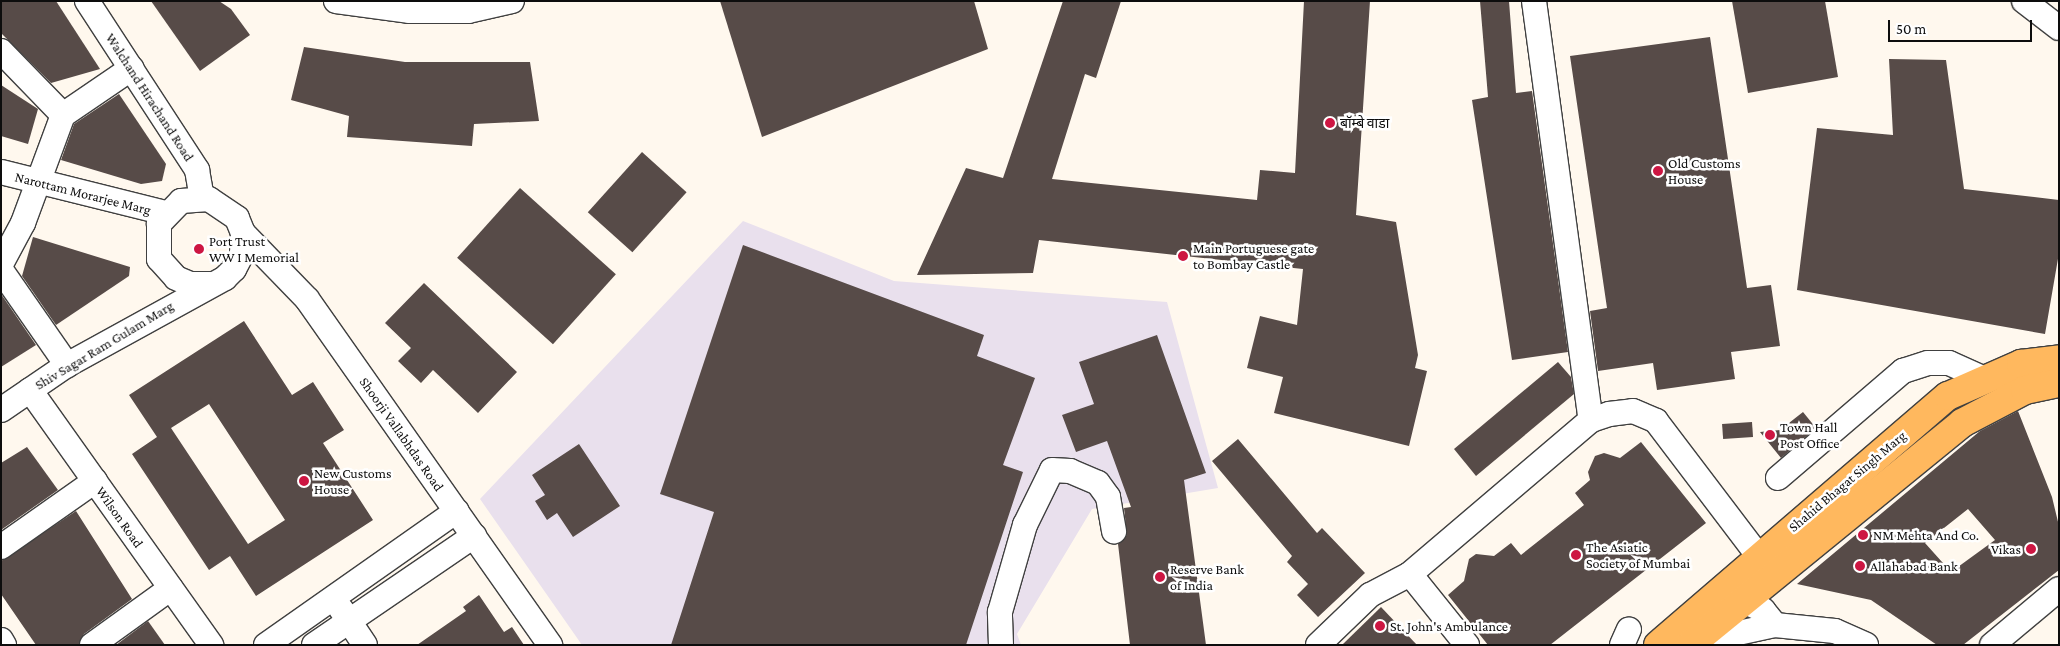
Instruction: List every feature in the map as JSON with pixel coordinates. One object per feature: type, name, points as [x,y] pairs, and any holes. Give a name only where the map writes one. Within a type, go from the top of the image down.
[{"type":"main road","name":"Shahid Bhagat Singh Marg","points":[[1658,645],[1707,603],[1767,567],[2023,377],[2059,359]]},
{"type":"main road","name":"Shahid Bhagat Singh Marg","points":[[1690,645],[1744,602],[1767,567],[1948,396],[1985,379],[2023,377],[2059,383]]},
{"type":"street","name":"Walchand Hirachand Road","points":[[87,1],[197,170],[202,198]]},
{"type":"street","points":[[336,1],[449,11],[512,1]]},
{"type":"street","points":[[1534,1],[1592,420]]},
{"type":"street","points":[[2024,1],[2059,28]]},
{"type":"street","points":[[1,51],[32,88],[63,115]]},
{"type":"street","points":[[1,264],[23,223],[35,183],[63,115],[132,68]]},
{"type":"street","points":[[1,78],[32,88]]},
{"type":"street","name":"Narottam Morarjee Marg","points":[[1,172],[35,183],[165,213]]},
{"type":"street","points":[[202,198],[226,207],[243,233],[242,254],[234,269],[210,284],[190,284],[176,278],[159,259],[155,243],[165,213],[181,201],[202,198]]},
{"type":"street","name":"Shoorji Vallabhdas Road","points":[[243,233],[307,299],[550,645]]},
{"type":"street","points":[[1,270],[67,365]]},
{"type":"street","name":"Shiv Sagar Ram Gulam Marg","points":[[1,410],[67,365],[210,284]]},
{"type":"street","points":[[1778,478],[1903,372],[1928,363],[1949,363],[1985,379]]},
{"type":"street","name":"Wilson Road","points":[[30,390],[211,645]]},
{"type":"street","points":[[1318,645],[1370,595],[1410,574],[1592,420],[1632,411],[1656,421],[1767,567]]},
{"type":"street","points":[[1001,645],[1000,612],[1017,551],[1045,478],[1052,470],[1070,471],[1098,483],[1108,497],[1114,531]]},
{"type":"street","points":[[1,547],[95,482]]},
{"type":"street","points":[[266,645],[457,511]]},
{"type":"street","points":[[314,645],[474,536]]},
{"type":"street","points":[[1410,574],[1467,645]]},
{"type":"street","points":[[92,645],[171,588]]},
{"type":"street","points":[[1992,645],[2059,589]]},
{"type":"street","points":[[334,597],[365,645]]},
{"type":"street","points":[[1707,603],[1744,602],[1763,610],[1775,626]]},
{"type":"street","points":[[1706,645],[1715,638],[1775,626],[1835,631],[1866,645]]},
{"type":"street","points":[[1,640],[4,645]]},
{"type":"shaded area","points":[[743,221],[894,281],[1167,302],[1218,488],[1092,509],[1017,634],[1021,645],[582,645],[480,499]]},
{"type":"building","points":[[1,1],[56,1],[100,69],[51,83],[1,33]]},
{"type":"building","points":[[151,1],[219,1],[231,9],[250,35],[200,71]]},
{"type":"building","points":[[720,1],[974,1],[988,49],[762,137]]},
{"type":"building","name":"बॉम्बे वाडा","points":[[1063,1],[1121,1],[1096,78],[1085,74],[1052,179],[1257,200],[1260,170],[1295,173],[1304,1],[1370,1],[1356,215],[1396,222],[1418,355],[1415,368],[1427,371],[1409,446],[1274,413],[1283,377],[1247,368],[1260,316],[1297,325],[1303,269],[1039,240],[1033,273],[917,275],[966,168],[1003,178]]},
{"type":"building","points":[[1480,1],[1509,1],[1516,93],[1532,91],[1568,352],[1512,360],[1472,100],[1488,97]]},
{"type":"building","points":[[1732,1],[1825,1],[1838,77],[1748,93]]},
{"type":"building","name":"Old Customs House","points":[[1710,37],[1747,288],[1771,285],[1780,346],[1731,352],[1735,379],[1657,390],[1653,363],[1598,371],[1590,311],[1607,308],[1570,56]]},
{"type":"building","points":[[304,47],[405,62],[530,62],[539,121],[474,124],[472,146],[347,137],[349,116],[291,100]]},
{"type":"building","points":[[1889,59],[1946,60],[1964,189],[2059,200],[2059,253],[2045,334],[1797,290],[1817,128],[1893,135]]},
{"type":"building","points":[[1,85],[38,109],[28,144],[1,136]]},
{"type":"building","points":[[119,94],[166,164],[162,181],[141,184],[61,160],[74,124]]},
{"type":"building","points":[[642,152],[687,192],[632,252],[588,212]]},
{"type":"building","points":[[520,188],[616,274],[553,344],[457,258]]},
{"type":"building","points":[[33,237],[130,267],[129,276],[56,325],[22,276]]},
{"type":"building","points":[[743,245],[984,335],[977,356],[1035,378],[1003,465],[1023,472],[966,645],[671,645],[714,512],[660,494]]},
{"type":"building","points":[[424,283],[517,372],[478,413],[433,370],[421,383],[398,361],[411,348],[385,323]]},
{"type":"building","points":[[1,294],[36,345],[1,367]]},
{"type":"building","name":"New Customs House","points":[[244,321],[292,395],[313,382],[344,430],[323,443],[373,520],[256,596],[230,556],[209,570],[132,454],[157,437],[129,395]],"holes":[[[209,404],[285,520],[248,544],[171,428]]]},
{"type":"building","points":[[1157,335],[1206,473],[1184,480],[1206,645],[1130,645],[1118,544],[1127,535],[1124,508],[1131,507],[1107,441],[1076,452],[1062,415],[1094,404],[1079,362]]},
{"type":"building","points":[[1558,362],[1571,377],[1574,394],[1476,476],[1454,449]]},
{"type":"building","points":[[2018,411],[2052,497],[2059,526],[2059,570],[1963,645],[1937,645],[1871,600],[1797,584],[1980,431]],"holes":[[[1968,509],[1995,540],[1951,572],[1925,543]]]},
{"type":"building","points":[[1803,412],[1816,428],[1781,458],[1760,432],[1780,430]]},
{"type":"building","points":[[1752,422],[1753,437],[1723,439],[1722,424]]},
{"type":"building","points":[[1238,439],[1317,533],[1322,528],[1365,573],[1318,617],[1297,595],[1308,584],[1287,562],[1292,556],[1212,461]]},
{"type":"building","points":[[1641,442],[1706,523],[1550,645],[1488,645],[1448,595],[1464,581],[1469,559],[1476,554],[1494,556],[1511,543],[1521,555],[1584,505],[1575,493],[1590,480],[1588,472],[1595,456],[1604,453],[1620,458]]},
{"type":"building","points":[[579,444],[620,506],[573,537],[557,513],[547,520],[535,501],[545,495],[532,475]]},
{"type":"building","points":[[27,447],[58,490],[1,530],[1,463]]},
{"type":"building","points":[[76,511],[132,599],[84,634],[79,645],[36,645],[1,594],[1,561]]},
{"type":"building","points":[[479,595],[504,632],[512,627],[524,645],[417,645],[466,611],[463,607]]},
{"type":"building","name":"St. John's Ambulance","points":[[1381,607],[1417,645],[1342,645]]},
{"type":"building","points":[[148,621],[165,645],[116,645]]},
{"type":"place","name":"बॉम्बे वाडा","points":[[1330,123]]},
{"type":"place","name":"Old Customs House","points":[[1658,171]]},
{"type":"place","name":"Port Trust WW I Memorial","points":[[199,249]]},
{"type":"place","name":"Main Portuguese gate to Bombay Castle","points":[[1183,256]]},
{"type":"place","name":"Town Hall Post Office","points":[[1770,435]]},
{"type":"place","name":"New Customs House","points":[[304,481]]},
{"type":"place","name":"NM Mehta And Co.","points":[[1863,535]]},
{"type":"place","name":"Vikas","points":[[2031,549]]},
{"type":"place","name":"The Asiatic Society of Mumbai","points":[[1576,555]]},
{"type":"place","name":"Allahabad Bank","points":[[1860,566]]},
{"type":"place","name":"Reserve Bank of India","points":[[1160,577]]},
{"type":"place","name":"St. John's Ambulance","points":[[1380,626]]}]
